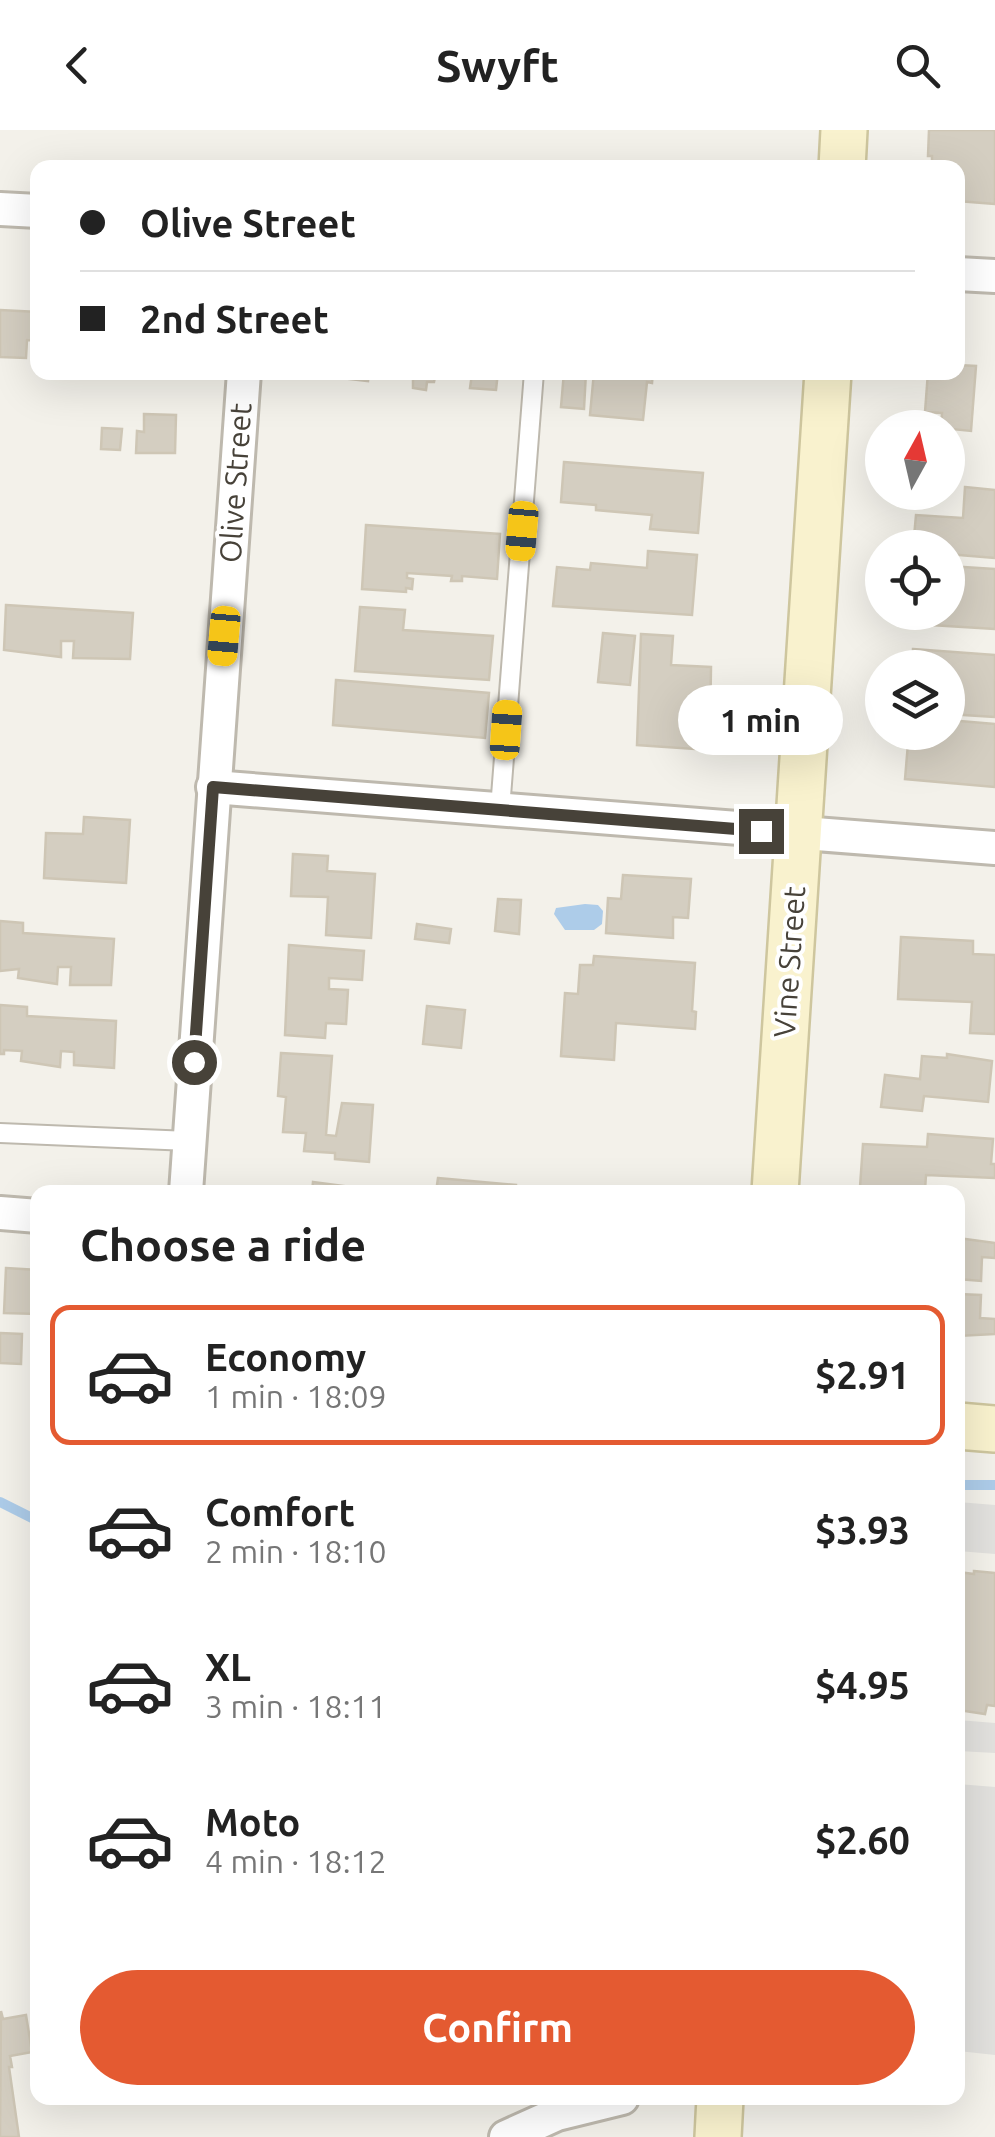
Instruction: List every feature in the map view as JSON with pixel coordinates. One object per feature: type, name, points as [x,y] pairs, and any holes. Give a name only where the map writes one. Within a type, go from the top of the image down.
[{"type":"street","points":[[0,209],[30,211]]},
{"type":"street","points":[[965,274],[995,276]]},
{"type":"street","name":"Olive Street","points":[[186,1185],[243,380]]},
{"type":"street","name":"Vine Street","points":[[774,1185],[827,380]]},
{"type":"street","points":[[213,787],[995,848]]},
{"type":"street","points":[[0,1214],[30,1216]]},
{"type":"street","points":[[965,1427],[995,1429]]},
{"type":"street","points":[[506,2137],[557,2114],[594,2105]]},
{"type":"street","points":[[718,2137],[720,2105]]},
{"type":"lane","points":[[500,809],[533,380]]},
{"type":"lane","points":[[0,1133],[189,1141]]},
{"type":"shaded area","points":[[965,1503],[995,1505],[995,1554],[965,1552]]},
{"type":"shaded area","points":[[965,1721],[995,1723],[995,1753],[965,1751]]},
{"type":"shaded area","points":[[965,1785],[995,1787],[995,2055],[965,2052]]},
{"type":"water","points":[[598,905],[603,911],[602,924],[594,930],[565,930],[554,914],[556,908]]},
{"type":"building","points":[[929,130],[995,130],[995,204],[965,202],[965,160],[932,160],[928,156]]},
{"type":"building","points":[[0,310],[30,312],[26,358],[0,357]]},
{"type":"building","points":[[965,365],[976,366],[971,431],[965,430],[965,410],[925,410],[927,380],[965,380]]},
{"type":"building","points":[[413,380],[434,380],[427,382],[426,390],[413,388]]},
{"type":"building","points":[[471,380],[497,380],[496,390],[470,388]]},
{"type":"building","points":[[563,380],[586,380],[584,409],[561,407]]},
{"type":"building","points":[[593,380],[652,380],[647,382],[643,420],[590,415]]},
{"type":"building","points":[[144,414],[176,415],[175,453],[136,453],[137,431],[144,432]]},
{"type":"building","points":[[102,428],[122,429],[120,450],[101,449]]},
{"type":"building","points":[[564,462],[703,473],[698,533],[650,529],[652,515],[561,502]]},
{"type":"building","points":[[965,487],[995,490],[995,558],[965,555],[965,530],[915,530],[916,515],[963,518]]},
{"type":"building","points":[[366,525],[500,534],[497,579],[462,576],[462,581],[451,581],[452,576],[407,573],[407,578],[413,579],[412,589],[406,588],[406,592],[362,589]]},
{"type":"building","points":[[648,551],[697,555],[692,615],[553,606],[557,567],[590,570],[591,563],[647,568]]},
{"type":"building","points":[[965,567],[995,569],[995,629],[965,627]]},
{"type":"building","points":[[6,605],[133,613],[130,659],[73,658],[74,641],[61,641],[61,657],[4,650]]},
{"type":"building","points":[[360,607],[405,610],[403,630],[493,636],[489,680],[355,671]]},
{"type":"building","points":[[603,633],[635,636],[630,685],[598,682]]},
{"type":"building","points":[[641,634],[673,636],[671,665],[711,667],[710,729],[701,728],[701,734],[695,734],[694,749],[637,745]]},
{"type":"building","points":[[965,653],[995,655],[995,717],[965,715]]},
{"type":"building","points":[[336,680],[489,693],[485,738],[333,725]]},
{"type":"building","points":[[965,721],[995,724],[995,787],[905,779],[907,750],[965,750]]},
{"type":"building","points":[[84,817],[130,820],[126,883],[44,878],[46,833],[83,834]]},
{"type":"building","points":[[293,854],[328,856],[327,871],[375,874],[371,938],[326,935],[328,897],[291,896]]},
{"type":"building","points":[[623,875],[691,879],[688,918],[673,917],[673,938],[606,933],[608,898],[621,899]]},
{"type":"building","points":[[498,899],[521,900],[519,934],[495,931]]},
{"type":"building","points":[[0,921],[23,923],[23,933],[114,939],[111,985],[70,985],[71,967],[58,967],[57,984],[18,978],[19,969],[0,971]]},
{"type":"building","points":[[417,924],[451,929],[449,943],[415,939]]},
{"type":"building","points":[[901,937],[973,941],[973,954],[995,955],[995,1034],[970,1033],[972,1002],[898,999]]},
{"type":"building","points":[[289,945],[364,951],[362,980],[329,978],[329,989],[348,990],[346,1024],[326,1023],[325,1038],[285,1035]]},
{"type":"building","points":[[594,956],[695,963],[695,1029],[616,1023],[614,1060],[561,1056],[565,993],[578,994],[580,965],[593,965]]},
{"type":"building","points":[[0,1005],[27,1007],[27,1016],[116,1021],[114,1068],[74,1065],[74,1052],[61,1051],[60,1067],[21,1061],[22,1051],[4,1050],[0,1054]]},
{"type":"building","points":[[427,1006],[465,1010],[461,1048],[423,1044]]},
{"type":"building","points":[[281,1053],[332,1056],[326,1135],[336,1136],[342,1103],[373,1105],[369,1162],[335,1159],[335,1153],[304,1151],[306,1133],[283,1132],[286,1097],[278,1096]]},
{"type":"building","points":[[947,1054],[992,1061],[988,1102],[924,1096],[922,1111],[881,1107],[885,1075],[920,1079],[922,1056],[947,1058]]},
{"type":"building","points":[[928,1134],[993,1139],[991,1164],[995,1164],[995,1178],[926,1175],[925,1185],[860,1185],[863,1144],[927,1147]]},
{"type":"building","points":[[438,1178],[516,1185],[437,1185]]},
{"type":"building","points":[[965,1239],[995,1243],[995,1258],[982,1257],[981,1281],[965,1280]]},
{"type":"building","points":[[6,1268],[30,1270],[30,1314],[4,1313]]},
{"type":"building","points":[[965,1294],[981,1295],[980,1318],[995,1319],[995,1334],[965,1336]]},
{"type":"building","points":[[0,1333],[22,1334],[21,1364],[0,1363]]},
{"type":"building","points":[[965,1573],[995,1573],[995,1706],[987,1705],[985,1714],[965,1711]]},
{"type":"building","points":[[1,2011],[3,2019],[26,2015],[30,2052],[10,2056],[19,2137],[0,2137]]},
{"type":"waterway","points":[[965,1485],[995,1485]]},
{"type":"waterway","points":[[0,1502],[30,1517]]},
{"type":"route","points":[[194,1062],[213,787],[761,831]]}]
